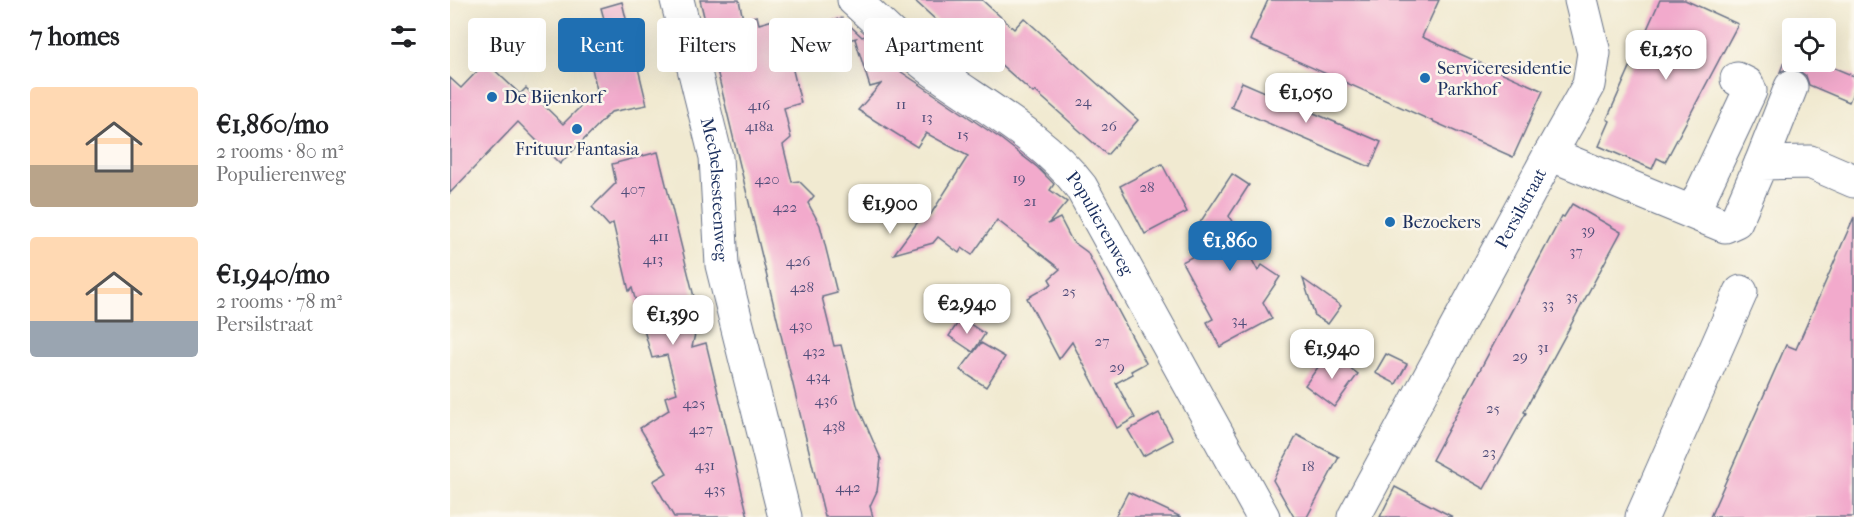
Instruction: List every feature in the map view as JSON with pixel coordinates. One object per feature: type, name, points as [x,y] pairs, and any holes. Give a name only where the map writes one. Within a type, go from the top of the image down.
[{"type":"street","name":"Mechelsesteenweg","points":[[676,0],[716,157],[722,265],[785,517]]},
{"type":"street","name":"Populierenweg","points":[[854,0],[930,68],[1049,151],[1074,176],[1263,517]]},
{"type":"street","points":[[1550,154],[1588,85],[1594,53],[1581,0]]},
{"type":"street","points":[[1693,212],[1750,91],[1746,84],[1737,79]]},
{"type":"street","name":"Persilstraat","points":[[1354,517],[1550,154],[1725,226],[1736,221],[1791,87]]},
{"type":"street","points":[[1761,163],[1810,162],[1854,181]]},
{"type":"street","points":[[1642,517],[1741,292]]},
{"type":"building","points":[[700,0],[739,0],[743,18],[704,18]]},
{"type":"building","points":[[914,0],[982,0],[1002,18],[934,18]]},
{"type":"building","name":"Serviceresidentie Parkhof","points":[[1268,0],[1439,0],[1422,37],[1543,91],[1513,157],[1250,40]]},
{"type":"building","points":[[1660,0],[1685,0],[1738,24],[1665,162],[1657,158],[1652,169],[1599,146],[1610,121],[1607,119]]},
{"type":"building","points":[[622,2],[626,18],[604,18],[601,8]]},
{"type":"building","points":[[757,16],[759,24],[769,21],[769,72],[793,72],[801,103],[784,108],[791,138],[783,145],[792,182],[799,181],[814,196],[808,203],[820,225],[837,293],[822,297],[834,346],[841,345],[858,409],[881,459],[877,491],[870,506],[873,517],[825,517],[717,72],[757,72],[757,18],[748,18]]},
{"type":"building","points":[[1024,18],[1138,120],[1107,155],[1035,91],[1033,93],[1005,68],[1005,21],[1014,29]]},
{"type":"building","points":[[852,28],[864,36],[864,68],[855,39],[852,39]]},
{"type":"building","points":[[1836,69],[1854,76],[1854,90],[1849,102],[1809,85],[1806,76],[1801,72],[1836,72]]},
{"type":"building","points":[[476,72],[497,72],[520,94],[526,88],[563,124],[597,90],[593,72],[639,72],[647,105],[611,112],[560,164],[518,122],[450,193],[450,78],[461,88]]},
{"type":"building","points":[[865,72],[901,72],[1001,139],[1037,167],[1054,184],[1050,190],[1067,202],[1048,224],[1060,218],[1072,241],[1087,252],[1146,363],[1131,371],[1133,374],[1116,383],[1135,418],[1117,428],[1072,342],[1059,359],[1027,298],[1052,284],[1049,279],[1060,269],[997,220],[972,255],[962,248],[959,253],[938,237],[933,243],[894,254],[926,211],[931,214],[968,156],[926,133],[917,147],[858,110],[881,84],[870,87]]},
{"type":"building","points":[[1242,82],[1381,142],[1370,167],[1231,107]]},
{"type":"building","points":[[658,152],[699,317],[692,347],[706,343],[748,517],[674,517],[653,481],[667,473],[640,428],[669,410],[665,397],[677,393],[667,355],[652,358],[632,288],[629,291],[613,223],[609,226],[592,207],[616,183],[612,164]]},
{"type":"building","points":[[1162,164],[1187,212],[1145,234],[1120,186]]},
{"type":"building","points":[[1232,174],[1249,185],[1229,216],[1258,271],[1262,265],[1280,277],[1263,302],[1272,319],[1220,347],[1207,322],[1213,319],[1182,262],[1211,247],[1199,224]]},
{"type":"building","points":[[1572,204],[1621,232],[1484,489],[1432,460],[1562,216],[1564,217]]},
{"type":"building","points":[[1854,217],[1854,517],[1710,517],[1786,345],[1796,349]]},
{"type":"building","points":[[1303,279],[1341,306],[1328,324],[1315,316]]},
{"type":"building","points":[[961,318],[985,334],[973,352],[949,336]]},
{"type":"building","points":[[981,343],[1005,357],[986,387],[960,370]]},
{"type":"building","points":[[1329,352],[1358,374],[1334,407],[1305,385]]},
{"type":"building","points":[[1386,354],[1407,364],[1396,384],[1375,373]]},
{"type":"building","points":[[1159,413],[1173,440],[1143,456],[1128,430]]},
{"type":"building","points":[[1297,435],[1339,457],[1307,517],[1294,517],[1273,480]]},
{"type":"building","points":[[1395,487],[1453,517],[1380,517]]},
{"type":"building","points":[[1128,492],[1181,517],[1115,517]]},
{"type":"place","name":"Serviceresidentie Parkhof","points":[[1425,78]]},
{"type":"place","name":"De Bijenkorf","points":[[492,97]]},
{"type":"place","name":"Frituur Fantasia","points":[[577,129]]},
{"type":"place","name":"Bezoekers","points":[[1390,222]]}]
